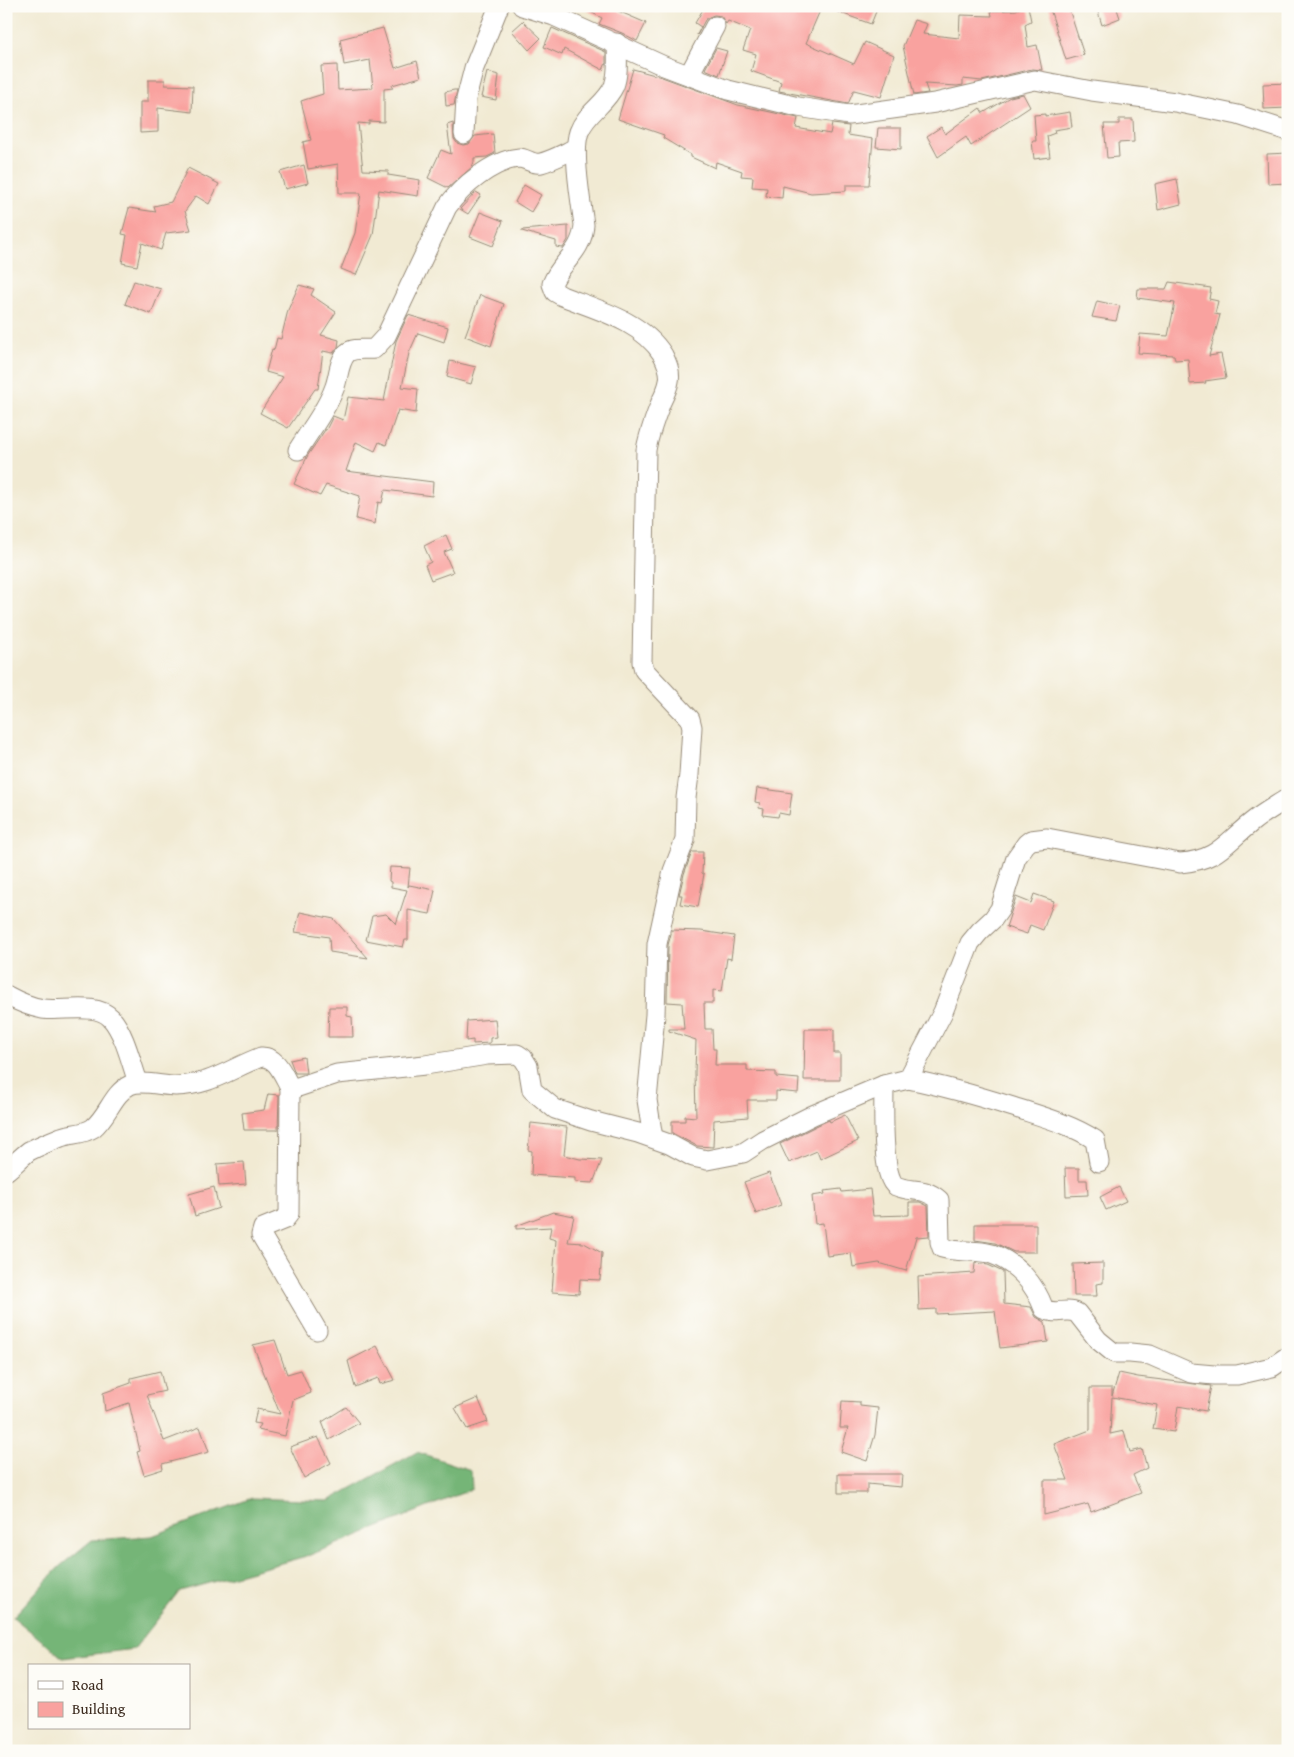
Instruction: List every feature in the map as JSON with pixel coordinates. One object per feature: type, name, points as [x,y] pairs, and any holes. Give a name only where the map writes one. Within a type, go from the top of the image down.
[{"type":"street","points":[[522,6],[555,11],[617,44],[664,66],[728,90],[780,103],[848,115],[935,103],[1035,80],[1092,91],[1184,104],[1238,115],[1288,131]]},
{"type":"street","points":[[464,134],[466,99],[474,68],[497,11]]},
{"type":"street","points":[[689,76],[715,26]]},
{"type":"street","points":[[617,44],[617,74],[614,86],[587,117],[578,134],[576,148],[584,224],[583,235],[575,252],[554,279],[553,289],[562,296],[608,314],[639,329],[657,346],[666,362],[669,374],[668,387],[650,429],[646,450],[642,662],[644,670],[690,719],[692,727],[690,774],[686,798],[685,840],[673,871],[657,944],[655,1015],[647,1100],[653,1138]]},
{"type":"street","points":[[298,450],[333,392],[338,381],[341,363],[347,354],[352,350],[374,349],[386,336],[447,207],[453,199],[480,175],[501,164],[521,158],[539,163],[576,148]]},
{"type":"street","points":[[908,1079],[943,1012],[970,943],[993,920],[1000,909],[1016,858],[1031,840],[1047,838],[1180,863],[1197,862],[1213,855],[1228,844],[1252,821],[1288,798]]},
{"type":"street","points":[[6,995],[43,1009],[87,1009],[102,1012],[111,1018],[124,1041],[138,1082]]},
{"type":"street","points":[[290,1087],[298,1087],[337,1074],[425,1066],[487,1055],[517,1054],[523,1058],[528,1066],[532,1090],[555,1109],[653,1138],[693,1157],[707,1160],[743,1153],[763,1140],[814,1115],[884,1085],[908,1079],[1023,1110],[1085,1134],[1095,1140],[1099,1162]]},
{"type":"street","points":[[6,1171],[29,1152],[63,1136],[83,1134],[94,1127],[106,1115],[120,1092],[130,1085],[138,1082],[163,1086],[199,1084],[252,1061],[268,1057],[274,1060],[290,1087],[289,1214],[285,1218],[263,1228],[261,1235],[317,1330]]},
{"type":"street","points":[[884,1085],[885,1158],[891,1181],[896,1186],[931,1193],[939,1200],[940,1242],[942,1248],[992,1254],[1012,1266],[1025,1275],[1040,1297],[1044,1308],[1051,1312],[1073,1311],[1077,1313],[1098,1340],[1114,1353],[1150,1355],[1191,1373],[1214,1375],[1237,1375],[1272,1367],[1288,1356]]},
{"type":"green space","points":[[417,1452],[471,1470],[472,1489],[310,1555],[180,1591],[134,1649],[63,1658],[13,1617],[59,1567],[92,1540],[152,1536],[252,1498],[328,1501]]},
{"type":"building","points":[[579,6],[620,6],[618,11],[646,23],[637,41],[599,24],[602,18]]},
{"type":"building","points":[[705,6],[822,6],[806,43],[854,64],[865,42],[894,55],[881,97],[854,90],[848,104],[779,91],[781,82],[751,71],[756,54],[743,50],[750,30],[728,21],[726,24],[721,16],[714,15],[705,20],[697,35],[701,27],[695,23]]},
{"type":"building","points":[[828,6],[870,6],[877,9],[871,24],[827,8]]},
{"type":"building","points":[[1028,6],[1031,21],[1025,24],[1028,47],[1037,45],[1042,70],[1032,69],[982,81],[963,79],[963,85],[957,86],[925,84],[928,93],[914,95],[903,46],[914,20],[927,24],[923,34],[959,38],[960,15],[992,16],[991,11],[1016,10]]},
{"type":"building","points":[[1049,6],[1068,6],[1084,55],[1066,60]]},
{"type":"building","points":[[1096,6],[1116,6],[1120,18],[1102,25]]},
{"type":"building","points":[[523,21],[541,38],[529,50],[512,31]]},
{"type":"building","points":[[383,28],[395,68],[417,61],[421,77],[392,85],[393,88],[384,89],[384,122],[369,121],[369,124],[358,123],[363,170],[388,171],[388,175],[420,180],[418,196],[379,190],[373,235],[356,275],[341,269],[355,233],[361,193],[339,193],[338,164],[308,169],[303,142],[311,140],[301,101],[323,94],[321,66],[337,65],[338,90],[373,88],[370,60],[344,65],[340,39]]},
{"type":"building","points":[[552,28],[606,52],[606,63],[603,70],[564,49],[562,55],[544,47]]},
{"type":"building","points":[[716,48],[727,51],[719,75],[705,69]]},
{"type":"building","points":[[633,69],[662,77],[738,105],[798,118],[796,128],[830,134],[832,124],[849,126],[848,135],[873,139],[869,185],[846,185],[846,191],[811,193],[783,186],[782,198],[766,196],[767,188],[752,187],[753,177],[741,176],[742,171],[716,162],[715,168],[691,157],[691,155],[663,138],[664,135],[618,119]]},
{"type":"building","points":[[487,72],[499,75],[496,100],[481,97]]},
{"type":"building","points":[[148,80],[165,80],[165,85],[193,86],[192,112],[158,108],[158,132],[140,133],[140,102],[148,102]]},
{"type":"building","points":[[1288,83],[1288,108],[1264,109],[1263,84]]},
{"type":"building","points":[[457,90],[454,105],[446,106],[445,92]]},
{"type":"building","points":[[1023,94],[1030,107],[971,146],[966,137],[938,157],[927,136],[941,127],[945,134],[980,108],[983,113],[1010,97]]},
{"type":"building","points":[[1070,112],[1072,127],[1054,130],[1055,133],[1047,136],[1050,157],[1034,159],[1032,141],[1036,141],[1034,115],[1045,114],[1045,116]]},
{"type":"building","points":[[1119,119],[1133,119],[1134,142],[1118,143],[1119,157],[1107,158],[1104,124],[1119,124]]},
{"type":"building","points":[[453,123],[454,139],[457,143],[463,145],[469,144],[475,136],[493,134],[495,153],[487,157],[474,158],[472,167],[448,188],[428,178],[441,150],[451,154],[447,125]]},
{"type":"building","points":[[878,128],[901,128],[901,149],[876,147]]},
{"type":"building","points":[[1288,153],[1288,183],[1268,184],[1267,154]]},
{"type":"building","points":[[304,165],[308,183],[285,189],[280,172]]},
{"type":"building","points":[[188,168],[219,184],[209,204],[196,196],[185,211],[191,230],[166,233],[161,250],[142,243],[137,266],[122,263],[127,235],[122,234],[129,208],[156,212],[154,206],[171,202]]},
{"type":"building","points":[[1177,179],[1181,204],[1158,210],[1155,184]]},
{"type":"building","points":[[524,185],[541,195],[531,212],[515,202]]},
{"type":"building","points":[[476,192],[481,195],[468,214],[460,209]]},
{"type":"building","points":[[480,212],[503,221],[493,246],[470,237]]},
{"type":"building","points":[[568,226],[568,240],[563,248],[556,247],[556,241],[522,231],[522,230]]},
{"type":"building","points":[[134,281],[161,289],[151,314],[125,304]]},
{"type":"building","points":[[1169,282],[1211,288],[1209,299],[1218,301],[1215,314],[1220,315],[1209,356],[1221,354],[1226,378],[1205,381],[1206,383],[1190,384],[1188,359],[1175,360],[1174,355],[1138,353],[1140,334],[1168,336],[1175,303],[1137,298],[1138,289],[1166,289]]},
{"type":"building","points":[[299,285],[314,289],[311,295],[336,312],[321,335],[339,340],[338,347],[333,353],[323,351],[318,389],[315,389],[288,428],[260,413],[283,377],[266,372],[272,349],[274,350],[277,338],[281,339],[288,310]]},
{"type":"building","points":[[480,295],[504,304],[491,346],[465,336]]},
{"type":"building","points":[[1097,301],[1120,306],[1116,321],[1092,317]]},
{"type":"building","points":[[408,315],[448,327],[444,342],[418,333],[409,353],[402,387],[418,389],[416,413],[398,410],[386,445],[379,442],[375,451],[356,442],[346,471],[433,482],[432,496],[385,490],[382,503],[378,502],[375,524],[356,519],[360,496],[326,485],[320,496],[294,484],[308,455],[326,430],[333,416],[343,420],[348,397],[384,401],[396,341]]},
{"type":"building","points":[[450,361],[476,367],[471,384],[447,377]]},
{"type":"building","points":[[446,535],[452,549],[444,552],[453,572],[431,580],[425,565],[431,562],[424,546]]},
{"type":"building","points":[[757,788],[792,793],[789,815],[779,813],[778,817],[763,815],[764,809],[759,808],[760,803],[755,802]]},
{"type":"building","points":[[692,852],[703,852],[702,873],[704,874],[698,907],[680,904],[682,895],[679,895]]},
{"type":"building","points":[[390,867],[410,868],[408,887],[409,885],[435,890],[430,914],[408,910],[408,940],[405,940],[403,947],[366,940],[372,916],[386,914],[396,924],[407,890],[391,887],[391,882],[389,881]]},
{"type":"building","points":[[1034,894],[1054,901],[1043,930],[1030,925],[1027,934],[1006,927],[1016,897],[1031,903]]},
{"type":"building","points":[[300,912],[334,919],[368,958],[330,952],[329,937],[295,932]]},
{"type":"building","points":[[672,930],[701,931],[734,936],[731,959],[727,958],[722,991],[713,990],[713,1003],[704,1003],[705,1029],[712,1029],[713,1049],[716,1049],[715,1065],[747,1065],[747,1071],[776,1072],[776,1077],[799,1079],[798,1093],[776,1091],[776,1100],[747,1100],[748,1117],[714,1120],[713,1147],[697,1146],[672,1133],[672,1121],[685,1121],[685,1116],[696,1117],[696,1040],[669,1031],[669,1029],[684,1029],[682,1003],[667,1002],[668,945]]},
{"type":"building","points":[[329,1007],[347,1007],[347,1016],[352,1017],[353,1037],[328,1037]]},
{"type":"building","points":[[495,1019],[497,1037],[490,1038],[490,1043],[473,1044],[473,1040],[466,1041],[467,1021]]},
{"type":"building","points":[[805,1029],[834,1029],[834,1053],[840,1053],[840,1080],[804,1080]]},
{"type":"building","points":[[304,1057],[306,1073],[295,1073],[290,1060]]},
{"type":"building","points":[[268,1094],[279,1095],[278,1130],[244,1130],[242,1113],[264,1110]]},
{"type":"building","points":[[845,1115],[858,1141],[820,1159],[817,1151],[789,1163],[780,1144],[829,1120],[830,1122]]},
{"type":"building","points":[[531,1123],[567,1127],[564,1155],[580,1159],[602,1160],[593,1183],[575,1182],[575,1178],[531,1175],[532,1151],[528,1150]]},
{"type":"building","points":[[244,1162],[246,1184],[219,1186],[217,1164]]},
{"type":"building","points":[[1065,1168],[1079,1168],[1079,1180],[1087,1180],[1088,1195],[1066,1196]]},
{"type":"building","points":[[769,1173],[781,1205],[756,1214],[744,1182]]},
{"type":"building","points":[[214,1187],[219,1208],[195,1216],[189,1194]]},
{"type":"building","points":[[1119,1187],[1126,1201],[1106,1210],[1100,1197]]},
{"type":"building","points":[[841,1189],[842,1192],[870,1189],[873,1216],[909,1215],[909,1202],[920,1202],[928,1206],[929,1236],[916,1237],[906,1271],[879,1263],[853,1267],[851,1253],[827,1256],[823,1223],[815,1224],[812,1196],[825,1194],[824,1191]]},
{"type":"building","points":[[553,1212],[574,1216],[568,1242],[584,1243],[602,1253],[600,1280],[580,1279],[579,1294],[552,1292],[556,1240],[549,1238],[551,1227],[516,1229],[516,1226]]},
{"type":"building","points":[[975,1224],[1036,1224],[1036,1252],[1014,1252],[995,1243],[975,1240]]},
{"type":"building","points":[[975,1263],[988,1265],[1003,1272],[1004,1304],[1031,1307],[1036,1317],[1045,1322],[1048,1342],[1000,1348],[995,1311],[936,1314],[936,1309],[919,1310],[918,1277],[974,1273]]},
{"type":"building","points":[[1103,1263],[1103,1283],[1096,1284],[1097,1296],[1074,1296],[1073,1264]]},
{"type":"building","points":[[275,1340],[287,1374],[301,1370],[311,1393],[293,1400],[285,1436],[258,1430],[261,1424],[254,1423],[257,1409],[280,1414],[253,1345]]},
{"type":"building","points":[[377,1346],[395,1380],[380,1384],[378,1378],[355,1387],[348,1361]]},
{"type":"building","points":[[160,1371],[165,1391],[147,1395],[164,1441],[200,1427],[209,1452],[162,1464],[163,1469],[144,1475],[137,1452],[140,1451],[129,1403],[105,1411],[103,1393],[131,1383],[131,1378]]},
{"type":"building","points":[[1119,1373],[1211,1386],[1206,1411],[1178,1406],[1174,1432],[1153,1429],[1157,1405],[1112,1397],[1110,1434],[1124,1431],[1130,1452],[1142,1449],[1147,1468],[1133,1475],[1141,1493],[1091,1512],[1088,1504],[1044,1515],[1044,1480],[1068,1480],[1054,1444],[1090,1430],[1090,1388],[1112,1388],[1112,1396]]},
{"type":"building","points":[[478,1398],[488,1422],[467,1429],[455,1408]]},
{"type":"building","points":[[842,1401],[860,1402],[860,1406],[878,1408],[875,1435],[867,1461],[841,1452],[848,1428],[840,1428]]},
{"type":"building","points":[[346,1407],[359,1423],[329,1440],[322,1422]]},
{"type":"building","points":[[318,1437],[331,1463],[304,1478],[290,1447]]},
{"type":"building","points":[[838,1474],[902,1474],[901,1487],[867,1484],[867,1493],[838,1493]]}]
